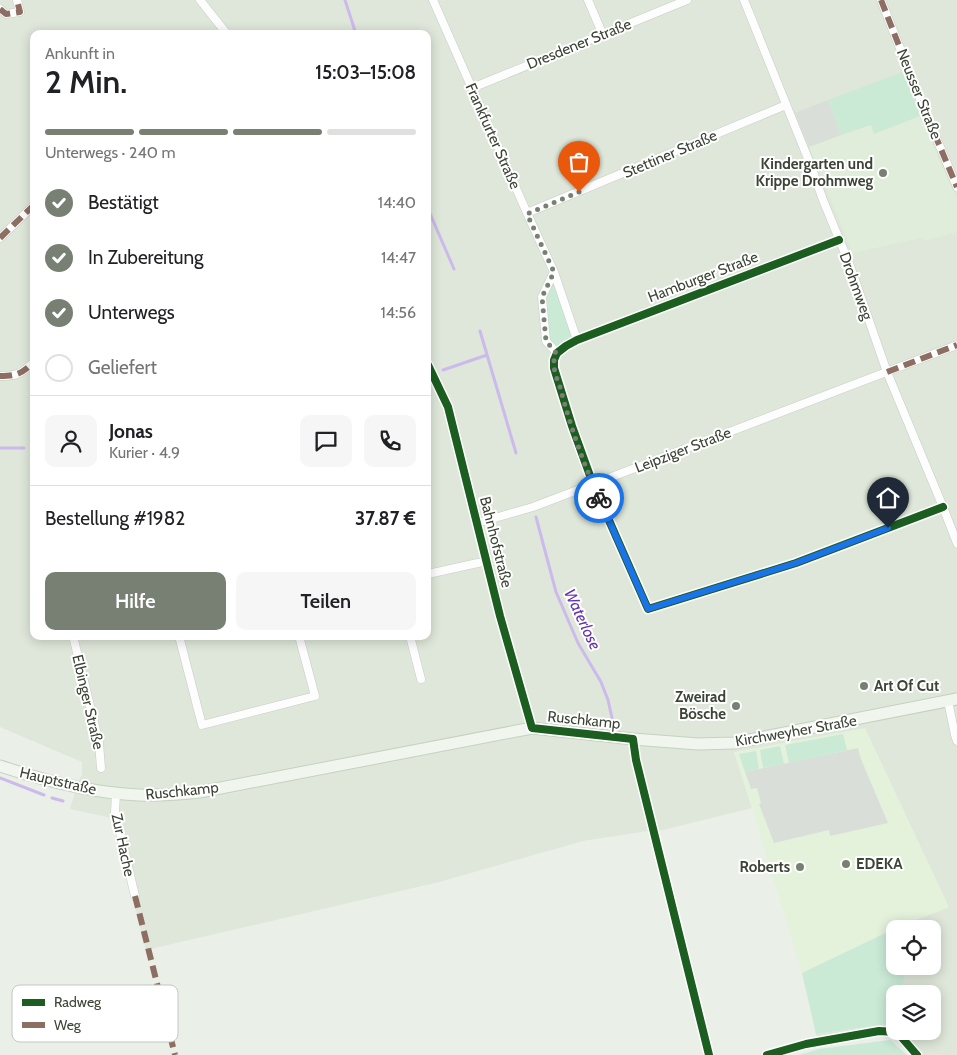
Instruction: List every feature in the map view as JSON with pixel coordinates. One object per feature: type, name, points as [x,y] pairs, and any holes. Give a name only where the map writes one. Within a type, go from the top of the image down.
[{"type":"main road","name":"Kirchweyher Straße","points":[[633,739],[698,744],[734,743],[953,700]]},
{"type":"main road","name":"Ruschkamp","points":[[116,793],[158,795],[200,792],[532,728],[633,739]]},
{"type":"main road","name":"Hauptstraße","points":[[0,766],[61,784],[116,793]]},
{"type":"street","points":[[0,6],[3,0]]},
{"type":"street","points":[[0,9],[6,14],[20,12],[17,0]]},
{"type":"street","points":[[200,0],[224,30]]},
{"type":"street","name":"Frankfurter Straße","points":[[433,0],[554,272],[577,340]]},
{"type":"street","points":[[588,0],[603,35]]},
{"type":"street","name":"Dresdener Straße","points":[[472,88],[687,0]]},
{"type":"street","name":"Drohmweg","points":[[744,0],[849,262],[887,372],[957,543]]},
{"type":"street","name":"Neusser Straße","points":[[881,0],[957,187]]},
{"type":"street","name":"Stettiner Straße","points":[[527,214],[786,105]]},
{"type":"street","points":[[0,238],[30,209]]},
{"type":"street","name":"Hamburger Straße","points":[[577,340],[839,240]]},
{"type":"street","points":[[554,272],[542,297],[546,341],[556,353]]},
{"type":"street","points":[[577,340],[556,353],[554,368],[592,484],[648,609],[796,563],[943,507]]},
{"type":"street","name":"Leipziger Straße","points":[[477,523],[534,507],[957,345]]},
{"type":"street","points":[[0,376],[19,374],[30,365]]},
{"type":"street","name":"Bahnhofstraße","points":[[431,371],[448,407],[500,616],[532,728]]},
{"type":"street","points":[[431,573],[487,561]]},
{"type":"street","name":"Elbinger Straße","points":[[74,640],[99,743],[101,768]]},
{"type":"street","points":[[180,640],[202,725],[315,696],[300,640]]},
{"type":"street","points":[[411,640],[421,679]]},
{"type":"street","points":[[953,700],[957,741]]},
{"type":"street","points":[[633,739],[636,760],[650,815]]},
{"type":"street","name":"Zur Hache","points":[[116,793],[115,812],[135,896]]},
{"type":"shaded area","points":[[0,0],[957,0],[957,1055],[912,1055],[898,1040],[941,1040],[941,985],[904,985],[904,975],[941,975],[941,920],[916,920],[949,907],[734,752],[752,808],[663,830],[583,841],[439,882],[146,950],[112,818],[70,809],[82,775],[82,762],[0,727]]},
{"type":"shaded area","points":[[903,72],[920,116],[874,134],[871,125],[841,135],[828,100]]},
{"type":"shaded area","points":[[828,100],[841,135],[809,147],[795,113]]},
{"type":"shaded area","name":"Kindergarten und Krippe Drohmweg","points":[[920,116],[957,199],[957,232],[925,241],[921,238],[853,253],[809,147],[871,124],[874,133]]},
{"type":"shaded area","points":[[555,279],[573,338],[556,348],[549,340],[546,297]]},
{"type":"shaded area","points":[[865,728],[949,907],[916,920],[886,920],[886,933],[802,973],[734,752]]},
{"type":"shaded area","points":[[843,734],[847,750],[789,763],[785,745]]},
{"type":"shaded area","points":[[780,746],[784,764],[763,768],[760,750]]},
{"type":"shaded area","points":[[858,748],[888,823],[830,836],[829,830],[774,843],[759,804],[761,803],[757,788],[751,789],[745,772]]},
{"type":"shaded area","points":[[756,751],[759,769],[745,772],[739,754]]},
{"type":"shaded area","points":[[886,933],[886,975],[904,975],[904,985],[886,985],[886,1024],[816,1034],[802,973]]},
{"type":"shaded area","points":[[886,1024],[886,1035],[818,1046],[816,1034]]},
{"type":"shaded area","points":[[890,1040],[907,1055],[799,1055],[819,1049]]},
{"type":"waterway","name":"Waterlose","points":[[345,0],[355,30]]},
{"type":"waterway","name":"Waterlose","points":[[431,216],[454,269]]},
{"type":"waterway","points":[[480,331],[516,453]]},
{"type":"waterway","points":[[443,370],[487,355]]},
{"type":"waterway","points":[[0,448],[24,448]]},
{"type":"waterway","name":"Waterlose","points":[[536,517],[556,592],[578,643],[601,682],[608,700],[614,727]]},
{"type":"waterway","points":[[0,778],[44,795]]},
{"type":"waterway","points":[[52,798],[63,801]]},
{"type":"marked path","points":[[0,9],[6,14],[20,12],[17,0]]},
{"type":"marked path","points":[[881,0],[957,187]]},
{"type":"marked path","points":[[0,238],[30,209]]},
{"type":"marked path","points":[[887,372],[957,345]]},
{"type":"marked path","points":[[0,376],[18,374],[30,366]]},
{"type":"marked path","points":[[135,896],[157,985]]},
{"type":"marked path","points":[[172,1042],[175,1055]]},
{"type":"cycle path","points":[[839,240],[577,340],[557,353],[554,360],[554,368],[593,484],[648,609],[796,563],[943,507]]},
{"type":"cycle path","points":[[431,371],[448,407],[500,616],[532,728],[633,739],[636,760],[709,1055]]},
{"type":"cycle path","points":[[767,1055],[806,1044],[879,1031],[897,1032],[917,1055]]},
{"type":"way so far","points":[[579,192],[527,214],[554,272],[542,297],[546,341],[556,353],[554,368],[562,396],[592,484],[599,498]]},
{"type":"place","name":"Kindergarten und Krippe Drohmweg","points":[[883,173]]},
{"type":"place","name":"Art Of Cut","points":[[864,686]]},
{"type":"place","name":"Zweirad Bösche","points":[[736,706]]},
{"type":"place","name":"EDEKA","points":[[846,864]]},
{"type":"place","name":"Roberts","points":[[800,867]]},
{"type":"route","points":[[599,498],[648,609],[796,563],[888,528]]}]
